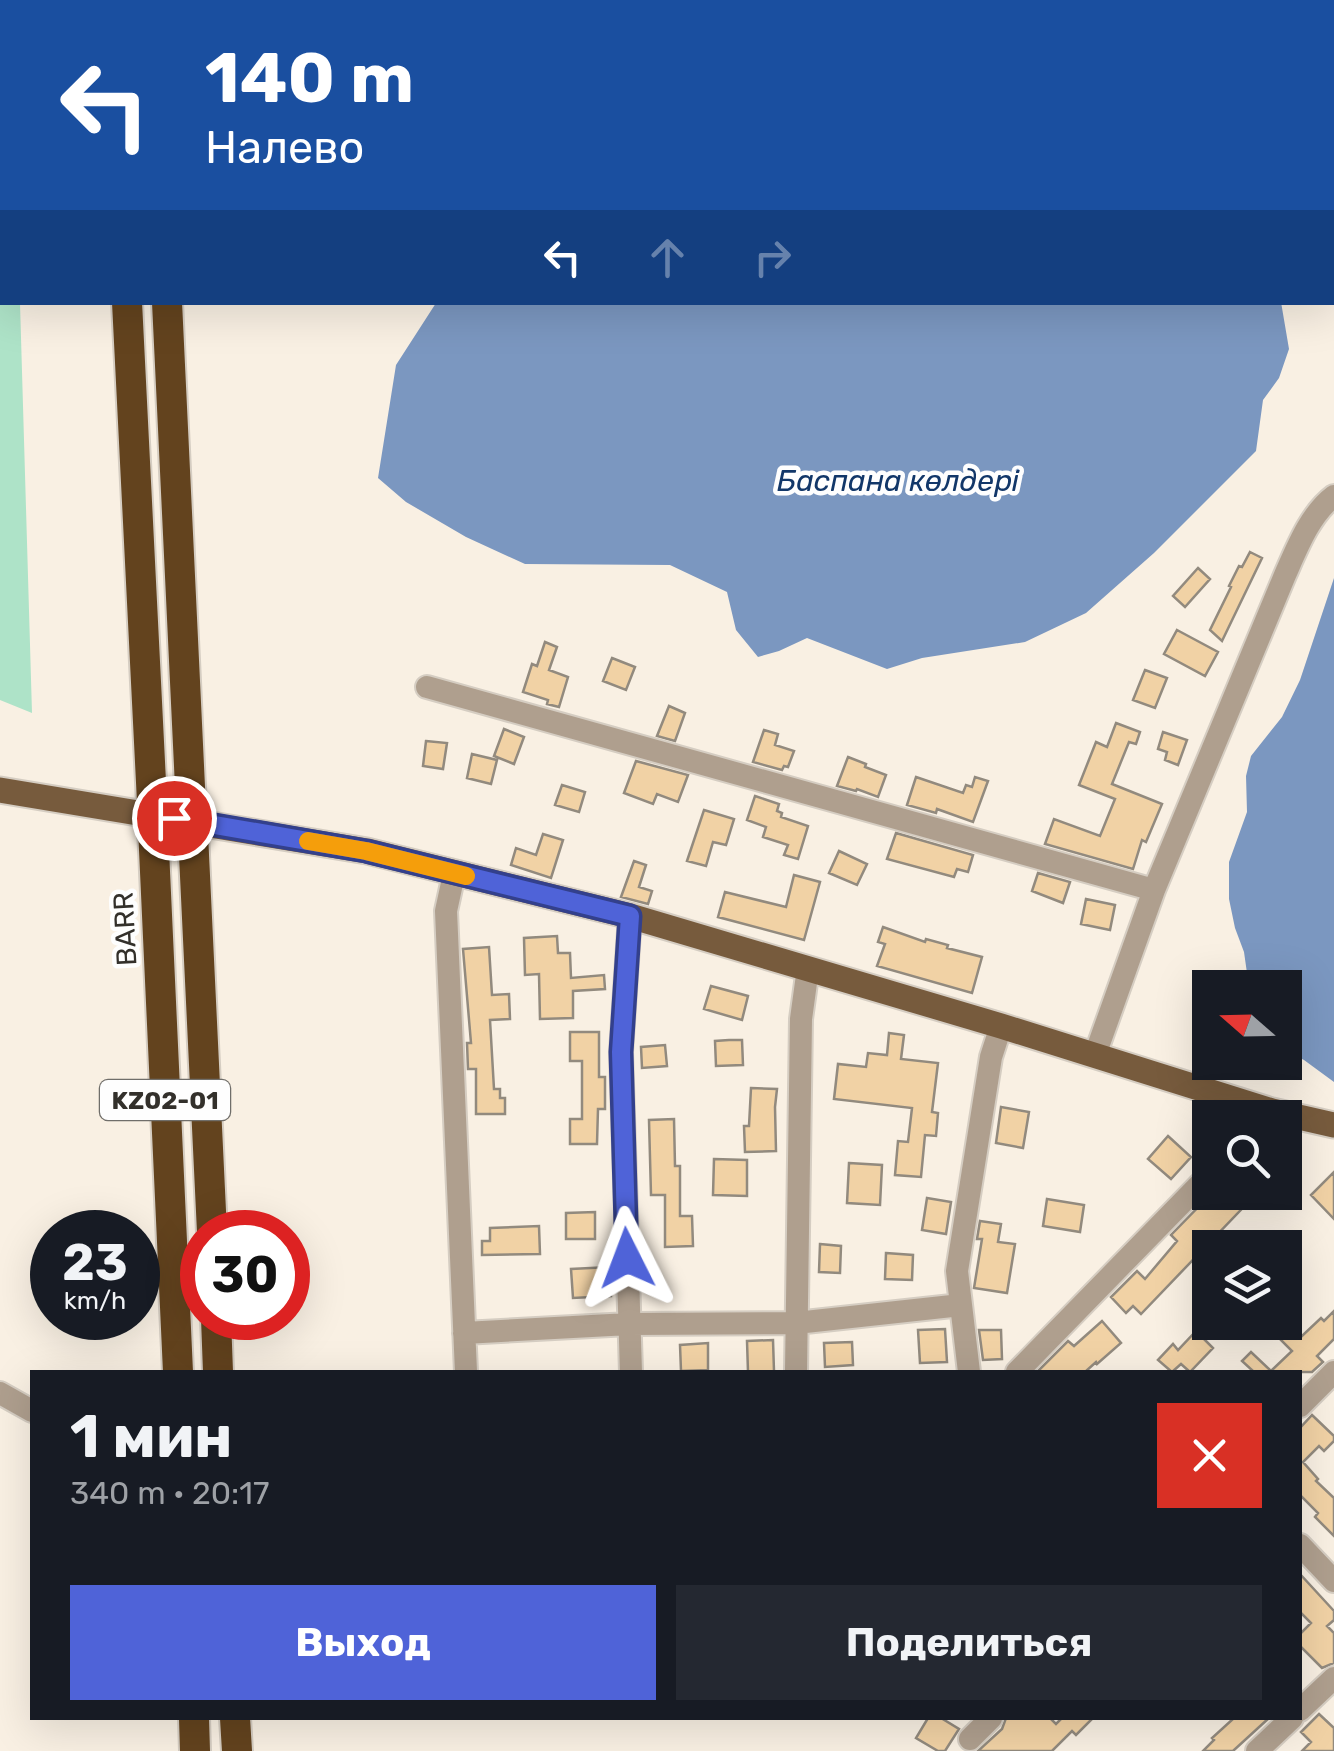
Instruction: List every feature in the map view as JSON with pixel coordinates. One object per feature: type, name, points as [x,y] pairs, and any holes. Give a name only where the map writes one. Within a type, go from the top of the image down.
[{"type":"highway","name":"BARR","points":[[127,305],[178,1370]]},
{"type":"highway","name":"KZ02-01","points":[[167,305],[211,1210]]},
{"type":"highway","points":[[217,1340],[218,1370]]},
{"type":"highway","points":[[194,1720],[195,1751]]},
{"type":"highway","points":[[235,1720],[236,1751]]},
{"type":"main road","points":[[0,790],[366,851],[630,916],[1234,1100]]},
{"type":"main road","points":[[1302,1120],[1334,1125]]},
{"type":"street","points":[[1095,1055],[1154,890],[1300,540],[1334,496]]},
{"type":"street","points":[[427,688],[1154,890]]},
{"type":"street","points":[[454,874],[446,911],[466,1370]]},
{"type":"street","points":[[630,916],[621,1052],[632,1370]]},
{"type":"street","points":[[796,1370],[800,1019],[808,968]]},
{"type":"street","points":[[969,1370],[957,1271],[991,1057],[1001,1026]]},
{"type":"street","points":[[1019,1370],[1192,1192]]},
{"type":"street","points":[[464,1333],[630,1324],[796,1323],[961,1306]]},
{"type":"street","points":[[1302,1404],[1334,1372]]},
{"type":"street","points":[[0,1393],[30,1410]]},
{"type":"street","points":[[1302,1547],[1334,1581]]},
{"type":"street","points":[[1302,1708],[1334,1678]]},
{"type":"street","points":[[970,1739],[989,1720]]},
{"type":"street","points":[[1258,1751],[1290,1720]]},
{"type":"green space","points":[[0,305],[20,305],[32,713],[0,700]]},
{"type":"water","name":"Баспана көлдері","points":[[435,305],[1282,305],[1289,349],[1279,378],[1263,400],[1256,451],[1154,553],[1086,613],[1025,642],[922,658],[887,669],[807,638],[758,657],[736,630],[727,592],[670,565],[525,564],[466,537],[406,502],[378,478],[396,365]]},
{"type":"water","points":[[1334,578],[1334,1082],[1302,1059],[1302,970],[1247,970],[1229,899],[1229,862],[1247,812],[1246,776],[1251,756],[1282,717],[1300,680]]},
{"type":"building","points":[[1250,552],[1262,558],[1222,641],[1210,630],[1239,566]]},
{"type":"building","points":[[1198,568],[1210,579],[1185,607],[1173,596]]},
{"type":"building","points":[[1177,630],[1218,652],[1205,676],[1164,654]]},
{"type":"building","points":[[545,642],[557,647],[549,670],[568,677],[559,707],[523,692],[532,664],[537,666]]},
{"type":"building","points":[[612,658],[635,667],[626,690],[603,681]]},
{"type":"building","points":[[1145,670],[1167,678],[1155,708],[1133,700]]},
{"type":"building","points":[[669,706],[685,713],[675,741],[657,736]]},
{"type":"building","points":[[1116,723],[1140,732],[1136,744],[1129,742],[1112,784],[1162,804],[1146,842],[1142,840],[1133,869],[1045,844],[1054,819],[1100,836],[1115,799],[1079,785],[1096,742],[1107,747]]},
{"type":"building","points":[[504,729],[524,737],[514,764],[494,756]]},
{"type":"building","points":[[764,730],[778,734],[775,745],[794,751],[788,767],[782,770],[753,762]]},
{"type":"building","points":[[1163,732],[1187,740],[1178,765],[1165,760],[1167,752],[1158,749]]},
{"type":"building","points":[[426,741],[447,743],[443,769],[423,766]]},
{"type":"building","points":[[472,754],[497,760],[491,784],[467,778]]},
{"type":"building","points":[[848,757],[886,775],[878,797],[837,786]]},
{"type":"building","points":[[636,761],[688,775],[678,802],[657,794],[653,804],[624,793]]},
{"type":"building","points":[[916,777],[963,793],[966,785],[972,787],[975,777],[988,781],[973,822],[937,809],[936,813],[907,805]]},
{"type":"building","points":[[562,785],[585,792],[579,812],[555,805]]},
{"type":"building","points":[[755,796],[779,804],[777,811],[782,813],[781,817],[808,826],[798,859],[784,855],[788,845],[763,837],[766,827],[747,820]]},
{"type":"building","points":[[704,810],[734,819],[726,845],[713,842],[706,866],[687,861]]},
{"type":"building","points":[[896,833],[973,855],[968,872],[957,869],[954,877],[887,859]]},
{"type":"building","points":[[543,834],[563,840],[551,878],[511,865],[516,848],[536,855]]},
{"type":"building","points":[[839,851],[867,864],[857,885],[829,873]]},
{"type":"building","points":[[634,861],[646,865],[639,887],[652,891],[648,904],[621,897]]},
{"type":"building","points":[[1038,873],[1070,882],[1063,903],[1032,891]]},
{"type":"building","points":[[794,875],[820,882],[804,940],[718,917],[725,892],[786,907]]},
{"type":"building","points":[[1086,899],[1115,905],[1110,930],[1081,924]]},
{"type":"building","points":[[883,927],[982,957],[972,993],[877,966],[885,944],[878,942]]},
{"type":"building","points":[[557,936],[558,953],[570,953],[571,978],[604,975],[605,989],[573,991],[573,1018],[540,1019],[539,974],[525,975],[524,938]]},
{"type":"building","points":[[489,947],[492,995],[509,994],[510,1019],[490,1020],[494,1089],[500,1089],[500,1098],[505,1098],[505,1114],[476,1114],[476,1069],[468,1069],[467,1043],[471,1043],[463,949]]},
{"type":"building","points":[[711,986],[748,996],[742,1020],[704,1009]]},
{"type":"building","points":[[570,1032],[599,1032],[599,1077],[605,1077],[605,1109],[598,1109],[597,1144],[570,1144],[570,1119],[582,1119],[582,1061],[570,1061]]},
{"type":"building","points":[[889,1033],[904,1035],[901,1059],[938,1063],[932,1112],[938,1113],[936,1136],[925,1135],[921,1177],[895,1175],[898,1141],[908,1142],[912,1108],[834,1099],[838,1064],[866,1067],[868,1053],[887,1055]]},
{"type":"building","points":[[742,1040],[743,1065],[716,1066],[715,1041]]},
{"type":"building","points":[[665,1045],[667,1066],[642,1068],[641,1047]]},
{"type":"building","points":[[751,1088],[777,1089],[776,1151],[745,1152],[744,1126],[749,1126]]},
{"type":"building","points":[[1001,1107],[1029,1112],[1023,1148],[996,1143]]},
{"type":"building","points":[[674,1119],[675,1166],[680,1166],[680,1216],[692,1216],[693,1246],[665,1247],[665,1195],[651,1195],[649,1120]]},
{"type":"building","points":[[1168,1136],[1191,1157],[1171,1179],[1148,1159]]},
{"type":"building","points":[[714,1159],[747,1160],[747,1196],[713,1195]]},
{"type":"building","points":[[849,1163],[882,1165],[880,1205],[847,1203]]},
{"type":"building","points":[[1334,1172],[1334,1219],[1311,1195]]},
{"type":"building","points":[[927,1198],[951,1202],[946,1234],[922,1230]]},
{"type":"building","points":[[1047,1199],[1084,1205],[1080,1232],[1043,1226]]},
{"type":"building","points":[[1195,1210],[1241,1210],[1222,1230],[1192,1230],[1192,1261],[1141,1314],[1133,1306],[1126,1313],[1111,1297],[1137,1271],[1145,1279],[1177,1241],[1171,1235]]},
{"type":"building","points":[[595,1212],[595,1239],[566,1239],[566,1213]]},
{"type":"building","points":[[980,1221],[1001,1224],[998,1242],[1015,1244],[1007,1293],[974,1288],[982,1239],[977,1239]]},
{"type":"building","points":[[539,1226],[540,1254],[482,1255],[482,1241],[490,1241],[490,1228]]},
{"type":"building","points":[[820,1244],[841,1246],[840,1273],[819,1272]]},
{"type":"building","points":[[886,1253],[913,1255],[912,1280],[885,1279]]},
{"type":"building","points":[[610,1267],[611,1296],[573,1298],[571,1269]]},
{"type":"building","points":[[1334,1311],[1334,1339],[1317,1356],[1323,1362],[1312,1372],[1272,1370],[1292,1351],[1281,1340],[1302,1340],[1321,1318],[1324,1321]]},
{"type":"building","points":[[1102,1321],[1121,1343],[1087,1370],[1039,1370],[1068,1341],[1074,1346]]},
{"type":"building","points":[[945,1329],[947,1362],[920,1363],[918,1330]]},
{"type":"building","points":[[979,1330],[1001,1330],[1002,1359],[983,1360]]},
{"type":"building","points":[[1192,1335],[1192,1340],[1205,1340],[1213,1348],[1192,1370],[1181,1364],[1170,1370],[1158,1360],[1173,1344],[1178,1350]]},
{"type":"building","points":[[773,1340],[774,1370],[748,1370],[747,1341]]},
{"type":"building","points":[[852,1342],[853,1365],[825,1367],[824,1343]]},
{"type":"building","points":[[708,1343],[708,1370],[681,1370],[680,1345]]},
{"type":"building","points":[[1251,1352],[1270,1370],[1252,1370],[1242,1361]]},
{"type":"building","points":[[1312,1415],[1334,1436],[1324,1451],[1319,1446],[1303,1462],[1334,1498],[1334,1536],[1302,1497],[1302,1426]]},
{"type":"building","points":[[1302,1576],[1334,1611],[1334,1620],[1327,1626],[1334,1633],[1334,1663],[1322,1668],[1302,1648],[1302,1632],[1311,1623],[1302,1614]]},
{"type":"building","points":[[1319,1714],[1334,1728],[1334,1751],[1302,1751],[1311,1742],[1301,1732]]},
{"type":"building","points":[[927,1720],[944,1720],[959,1729],[945,1751],[916,1738]]},
{"type":"building","points":[[1005,1720],[1052,1720],[1056,1724],[1060,1720],[1091,1720],[1076,1735],[1072,1731],[1052,1751],[978,1751],[1002,1729]]},
{"type":"building","points":[[1232,1720],[1267,1720],[1233,1751],[1203,1751]]},
{"type":"slow traffic","points":[[308,841],[466,876]]},
{"type":"route","points":[[174,818],[366,851],[630,916],[621,1052],[627,1258]]}]
